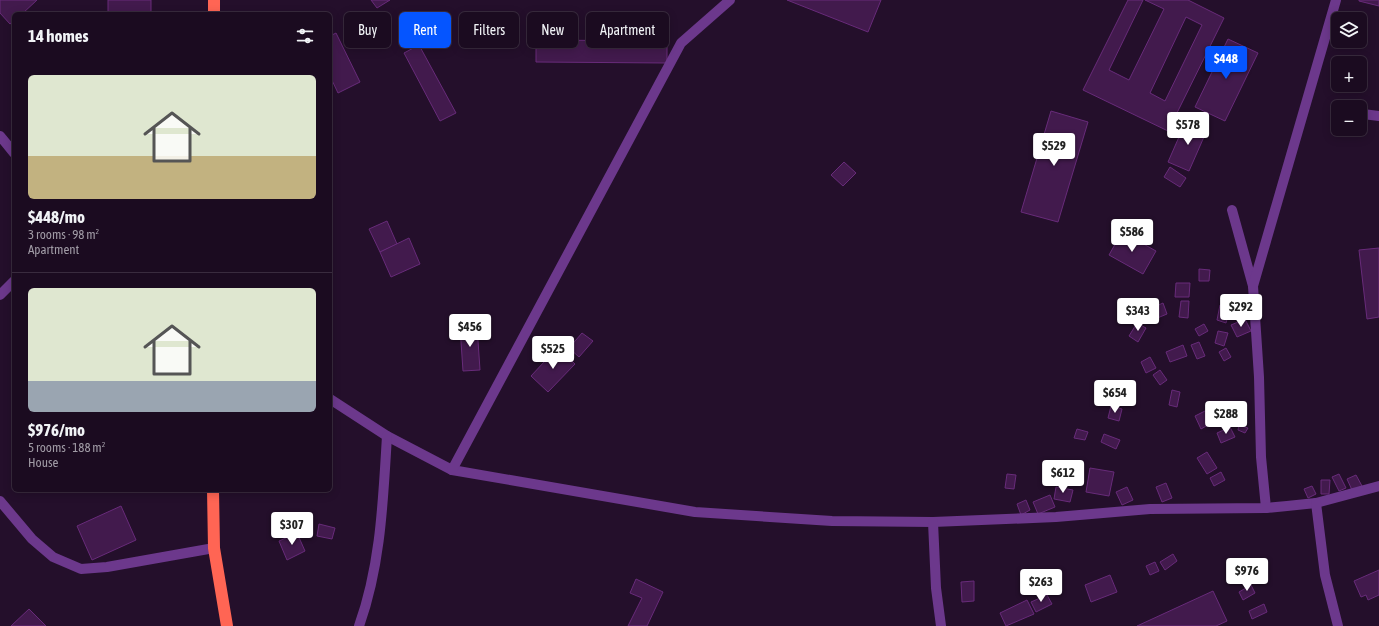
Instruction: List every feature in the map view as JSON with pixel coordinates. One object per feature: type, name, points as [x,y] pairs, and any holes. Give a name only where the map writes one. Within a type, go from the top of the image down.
[{"type":"highway","points":[[214,0],[214,12]]},
{"type":"highway","points":[[213,492],[214,548],[227,626]]},
{"type":"street","points":[[452,470],[681,43],[730,0]]},
{"type":"street","points":[[1253,286],[1336,0]]},
{"type":"street","points":[[1367,114],[1379,116]]},
{"type":"street","points":[[0,136],[12,151]]},
{"type":"street","points":[[1232,210],[1253,286],[1259,377],[1261,457],[1266,508]]},
{"type":"street","points":[[0,295],[12,283]]},
{"type":"street","points":[[332,401],[387,436],[452,470],[695,512],[832,521],[933,522],[1056,517],[1150,509],[1266,508],[1316,503],[1379,486]]},
{"type":"street","points":[[359,626],[375,570],[382,514],[387,436]]},
{"type":"street","points":[[0,501],[32,539],[53,557],[80,569],[107,567],[214,548]]},
{"type":"street","points":[[1316,503],[1325,575],[1338,626]]},
{"type":"street","points":[[933,522],[936,588],[942,626]]},
{"type":"building","points":[[0,0],[37,0],[24,12],[12,12],[12,22],[10,24],[0,13]]},
{"type":"building","points":[[108,0],[151,0],[151,12],[108,12]]},
{"type":"building","points":[[371,0],[390,0],[377,8]]},
{"type":"building","points":[[787,0],[881,0],[868,32]]},
{"type":"building","points":[[1128,0],[1143,0],[1109,70],[1129,80],[1164,9],[1145,0],[1188,0],[1224,18],[1168,131],[1083,90]],"holes":[[[1186,17],[1202,25],[1165,101],[1150,93]]]},
{"type":"building","points":[[1379,0],[1379,6],[1359,1]]},
{"type":"building","points":[[336,33],[360,82],[338,93],[332,80],[332,35]]},
{"type":"building","points":[[1228,39],[1258,53],[1225,121],[1195,107]]},
{"type":"building","points":[[578,40],[586,40],[586,48],[667,48],[667,63],[536,62],[536,48],[578,48]]},
{"type":"building","points":[[413,48],[421,48],[456,113],[440,121],[404,53]]},
{"type":"building","points":[[1051,111],[1088,122],[1058,222],[1021,212]]},
{"type":"building","points":[[1186,121],[1207,130],[1189,171],[1168,162]]},
{"type":"building","points":[[844,162],[856,173],[843,186],[831,175]]},
{"type":"building","points":[[1170,167],[1186,178],[1180,187],[1164,177]]},
{"type":"building","points":[[387,221],[397,244],[380,252],[369,229]]},
{"type":"building","points":[[1122,232],[1156,251],[1143,274],[1109,255]]},
{"type":"building","points":[[409,238],[420,264],[391,277],[380,252]]},
{"type":"building","points":[[1379,248],[1379,317],[1367,319],[1359,250]]},
{"type":"building","points":[[1199,269],[1210,270],[1209,281],[1199,281]]},
{"type":"building","points":[[1176,283],[1190,283],[1189,297],[1175,297]]},
{"type":"building","points":[[1181,301],[1189,301],[1188,318],[1179,317]]},
{"type":"building","points":[[1163,303],[1167,314],[1150,321],[1145,311]]},
{"type":"building","points":[[1220,305],[1230,308],[1226,323],[1217,320]]},
{"type":"building","points":[[1245,319],[1251,331],[1237,337],[1231,325]]},
{"type":"building","points":[[1137,323],[1146,328],[1138,342],[1129,336]]},
{"type":"building","points":[[1204,324],[1208,331],[1199,336],[1195,329]]},
{"type":"building","points":[[477,326],[480,370],[463,371],[460,327]]},
{"type":"building","points":[[1218,331],[1228,333],[1224,346],[1215,343]]},
{"type":"building","points":[[582,333],[593,341],[579,357],[569,348]]},
{"type":"building","points":[[1199,342],[1205,356],[1197,359],[1191,345]]},
{"type":"building","points":[[1183,345],[1187,356],[1170,362],[1166,352]]},
{"type":"building","points":[[558,347],[575,364],[548,392],[531,376]]},
{"type":"building","points":[[1226,348],[1231,357],[1224,361],[1219,352]]},
{"type":"building","points":[[1150,357],[1156,368],[1146,373],[1141,362]]},
{"type":"building","points":[[1160,370],[1167,380],[1160,385],[1153,375]]},
{"type":"building","points":[[1172,390],[1180,392],[1177,407],[1169,405]]},
{"type":"building","points":[[1111,406],[1122,409],[1119,421],[1108,418]]},
{"type":"building","points":[[1209,409],[1215,421],[1201,429],[1195,416]]},
{"type":"building","points":[[1239,425],[1248,428],[1245,433],[1238,430]]},
{"type":"building","points":[[1230,427],[1235,437],[1221,443],[1217,433]]},
{"type":"building","points":[[1077,429],[1088,432],[1085,440],[1074,438]]},
{"type":"building","points":[[1104,434],[1120,440],[1116,449],[1101,442]]},
{"type":"building","points":[[1207,452],[1217,468],[1207,474],[1197,458]]},
{"type":"building","points":[[1090,468],[1114,472],[1109,496],[1086,492]]},
{"type":"building","points":[[1221,472],[1225,480],[1214,486],[1210,478]]},
{"type":"building","points":[[1007,474],[1016,475],[1014,489],[1005,488]]},
{"type":"building","points":[[1339,474],[1346,488],[1339,491],[1332,477]]},
{"type":"building","points":[[1356,475],[1362,486],[1352,490],[1347,479]]},
{"type":"building","points":[[1321,480],[1330,480],[1329,494],[1321,494]]},
{"type":"building","points":[[1166,483],[1172,498],[1162,502],[1156,487]]},
{"type":"building","points":[[1312,486],[1316,494],[1308,498],[1304,489]]},
{"type":"building","points":[[1056,487],[1073,490],[1070,502],[1054,499]]},
{"type":"building","points":[[1127,487],[1133,500],[1122,505],[1116,492]]},
{"type":"building","points":[[1050,495],[1055,507],[1038,514],[1033,502]]},
{"type":"building","points":[[1026,500],[1030,510],[1021,515],[1017,504]]},
{"type":"building","points":[[121,506],[136,540],[92,560],[77,526]]},
{"type":"building","points":[[319,524],[335,528],[332,539],[317,536]]},
{"type":"building","points":[[297,533],[305,551],[287,560],[279,541]]},
{"type":"building","points":[[1173,554],[1177,561],[1165,570],[1160,562]]},
{"type":"building","points":[[1249,560],[1251,570],[1239,573],[1236,562]]},
{"type":"building","points":[[1155,562],[1159,571],[1150,575],[1146,566]]},
{"type":"building","points":[[1379,570],[1379,595],[1368,600],[1366,595],[1361,597],[1354,581]]},
{"type":"building","points":[[1110,575],[1117,592],[1091,602],[1085,585]]},
{"type":"building","points":[[636,579],[663,592],[647,626],[628,626],[642,598],[630,593]]},
{"type":"building","points":[[974,581],[974,601],[962,602],[961,582]]},
{"type":"building","points":[[1251,585],[1255,593],[1243,600],[1239,592]]},
{"type":"building","points":[[1213,591],[1227,621],[1216,626],[1137,626]]},
{"type":"building","points":[[1047,595],[1052,604],[1036,612],[1031,602]]},
{"type":"building","points":[[1027,600],[1034,614],[1006,626],[1000,613]]},
{"type":"building","points":[[1264,604],[1267,612],[1252,619],[1249,611]]},
{"type":"building","points":[[29,609],[46,626],[11,626]]}]
